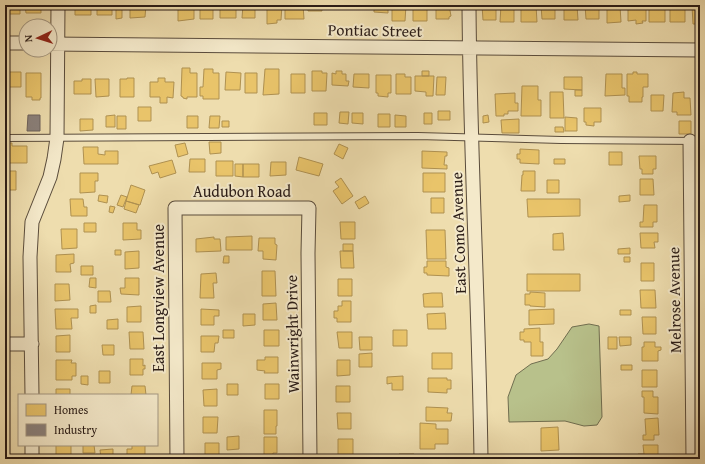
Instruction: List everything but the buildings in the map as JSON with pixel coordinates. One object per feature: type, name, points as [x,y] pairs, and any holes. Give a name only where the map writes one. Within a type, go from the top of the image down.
[{"type":"street","points":[[57,18],[58,5]]},
{"type":"street","name":"East Como Avenue","points":[[469,5],[471,137],[481,459]]},
{"type":"street","points":[[5,43],[18,43]]},
{"type":"street","name":"Pontiac Street","points":[[58,44],[700,50]]},
{"type":"street","points":[[32,394],[30,257],[32,222],[50,177],[54,160],[57,138],[54,58]]},
{"type":"street","name":"Melrose Avenue","points":[[693,459],[695,141]]},
{"type":"street","name":"Audubon Road","points":[[175,208],[309,208]]},
{"type":"street","name":"East Longview Avenue","points":[[175,208],[177,459]]},
{"type":"street","name":"Wainwright Drive","points":[[309,208],[308,261],[310,459]]},
{"type":"street","points":[[5,344],[32,344]]},
{"type":"street","points":[[32,446],[32,459]]},
{"type":"lane","points":[[5,138],[411,136],[561,140],[695,141]]},
{"type":"green space","points":[[589,324],[599,326],[602,417],[597,425],[584,426],[565,421],[509,422],[508,397],[516,375],[531,364],[548,359],[572,327]]}]
